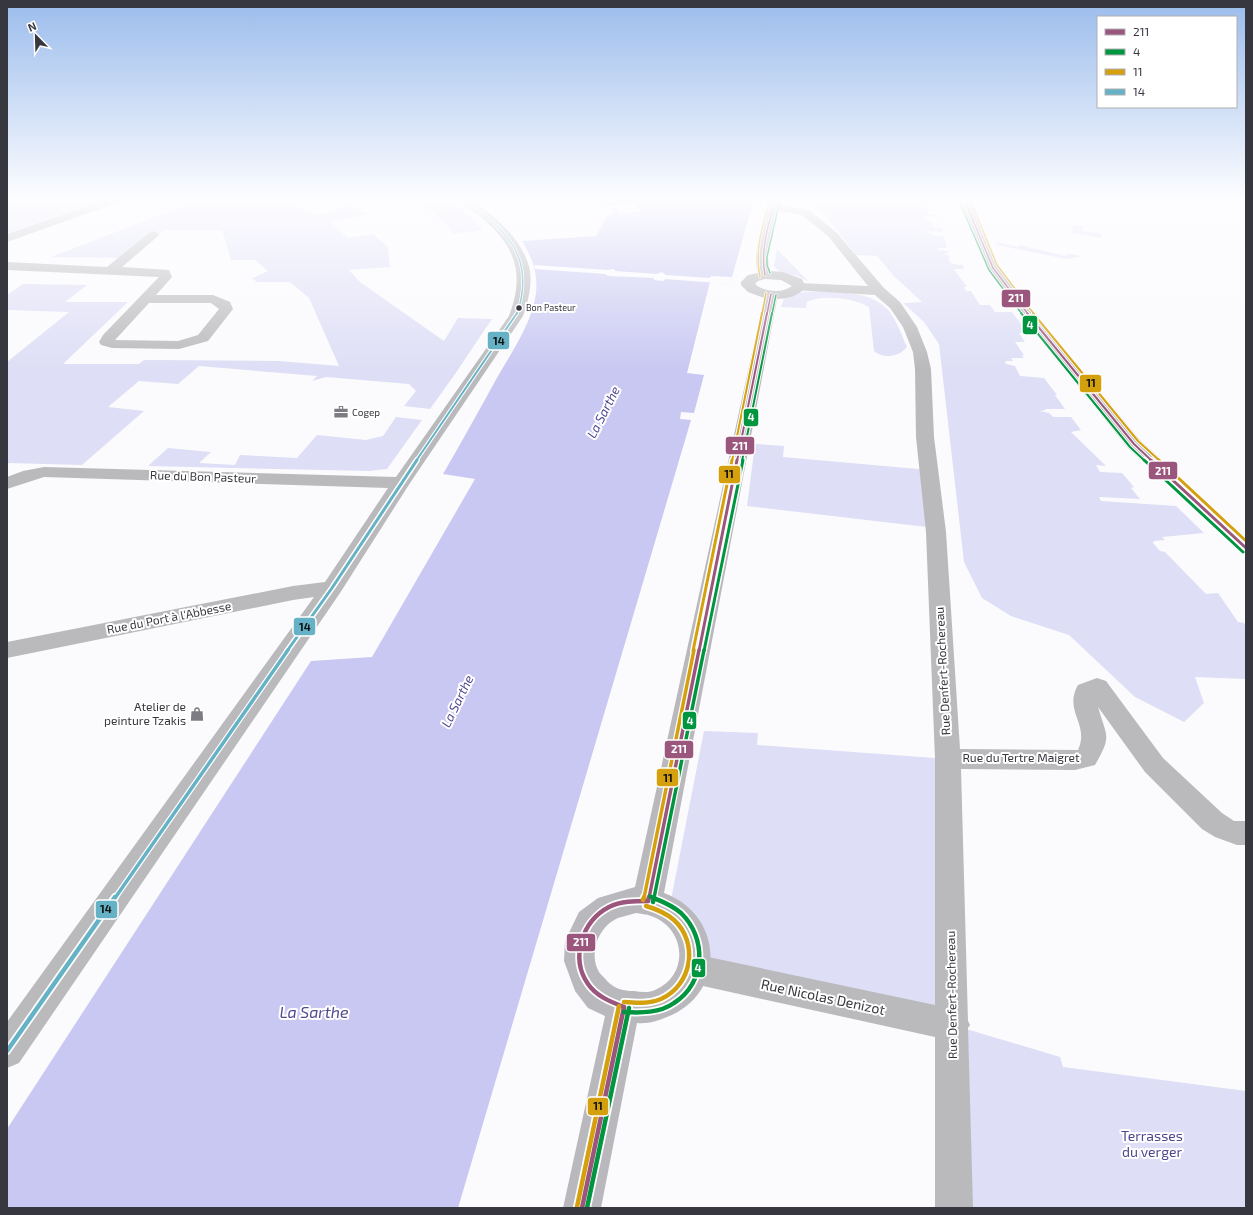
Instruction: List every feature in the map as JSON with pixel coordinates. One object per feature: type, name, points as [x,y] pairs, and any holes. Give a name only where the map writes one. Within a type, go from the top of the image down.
[{"type":"main road","points":[[648,901],[768,285],[762,266],[762,256]]},
{"type":"main road","points":[[789,278],[797,282],[799,287],[797,290],[786,294],[768,285],[789,278]]},
{"type":"main road","points":[[648,901],[676,914],[685,923],[692,934],[695,946],[696,958],[694,969],[688,982],[668,1001],[656,1006],[645,1008],[624,1007],[599,996],[590,987],[579,964],[578,953],[580,941],[584,930],[601,912],[623,902],[648,901]]},
{"type":"main road","points":[[582,1208],[624,1007]]},
{"type":"street","points":[[112,269],[128,256]]},
{"type":"street","points":[[7,1051],[332,588],[401,483],[516,316],[521,302],[523,266],[518,256]]},
{"type":"street","name":"Rue Denfert-Rochereau","points":[[850,256],[879,292],[895,306],[910,326],[920,352],[923,369],[925,437],[936,532],[948,758],[953,1025],[954,1208]]},
{"type":"street","points":[[988,256],[993,268],[1034,322],[1134,444],[1246,548]]},
{"type":"street","points":[[7,266],[164,272],[166,277],[145,299],[108,338],[106,342],[112,344],[179,345],[203,338],[226,309],[225,305],[213,299],[145,299]]},
{"type":"street","points":[[799,287],[879,292]]},
{"type":"street","name":"Rue du Bon Pasteur","points":[[7,483],[29,474],[44,472],[401,483]]},
{"type":"street","name":"Rue du Port à l'Abbesse","points":[[7,650],[293,593],[332,588]]},
{"type":"street","name":"Rue du Tertre Maigret","points":[[948,758],[1075,760],[1086,758],[1092,749],[1095,730],[1084,702],[1087,691],[1098,687],[1154,765],[1212,821],[1225,829],[1246,833]]},
{"type":"street","name":"Rue Nicolas Denizot","points":[[694,969],[953,1025]]},
{"type":"green space","points":[[54,256],[134,256],[131,258],[51,257]]},
{"type":"green space","points":[[230,256],[389,256],[390,267],[349,270],[360,282],[444,341],[458,318],[492,319],[430,409],[404,406],[416,391],[409,384],[326,377],[312,381],[317,376],[199,366],[178,384],[139,381],[108,407],[144,411],[82,465],[9,463],[7,465],[7,362],[69,312],[7,310],[7,295],[23,284],[87,285],[65,302],[128,302],[63,364],[139,364],[144,360],[156,360],[279,361],[339,366],[309,298],[290,282],[254,282],[257,280],[251,279],[268,271],[255,260],[231,260]]},
{"type":"green space","points":[[776,256],[783,256],[809,282],[798,276],[779,272],[774,266]]},
{"type":"green space","points":[[871,256],[949,256],[950,258],[948,258],[952,264],[963,265],[964,269],[954,269],[967,287],[964,287],[966,291],[971,291],[980,305],[990,305],[995,312],[1012,312],[1028,333],[1019,333],[1025,342],[1015,342],[1024,355],[1022,356],[1024,358],[1011,358],[1013,361],[1005,361],[1006,364],[1015,366],[1020,376],[1044,378],[1057,395],[1055,395],[1065,409],[1045,409],[1046,410],[1040,411],[1049,413],[1053,417],[1071,417],[1081,430],[1071,432],[1106,466],[1096,465],[1100,472],[1122,473],[1134,487],[1131,488],[1140,499],[1099,497],[1101,501],[1176,506],[1204,533],[1162,537],[1165,540],[1154,541],[1153,543],[1160,551],[1165,552],[1206,594],[1218,593],[1238,622],[1244,623],[1246,627],[1246,679],[1195,677],[1204,703],[1184,722],[1135,697],[1069,635],[1011,616],[982,598],[964,562],[939,344],[924,322],[903,303],[922,302],[894,276],[877,256]]},
{"type":"green space","points":[[1050,256],[1082,256],[1069,259]]},
{"type":"green space","points":[[822,291],[849,293],[875,300],[889,311],[907,347],[900,353],[891,356],[878,354],[874,351],[869,307],[856,301],[838,298],[821,298],[807,302],[806,308],[781,307],[784,299],[803,292]]},
{"type":"green space","points":[[396,417],[422,420],[387,469],[369,471],[148,466],[168,448],[211,452],[199,463],[235,465],[240,455],[297,458],[317,435],[366,440],[383,436]]},
{"type":"green space","points":[[755,444],[784,446],[783,457],[929,470],[935,528],[747,506]]},
{"type":"green space","points":[[704,731],[758,733],[757,745],[948,759],[953,1025],[714,973],[669,910]]},
{"type":"green space","name":"Terrasses du verger","points":[[953,1025],[1060,1057],[1063,1067],[1246,1091],[1246,1208],[954,1208]]},
{"type":"water","name":"La Sarthe","points":[[530,256],[738,256],[730,284],[710,282],[687,373],[704,375],[694,413],[681,412],[680,419],[691,420],[458,1208],[7,1208],[7,1129],[311,661],[372,657],[475,479],[443,474],[526,326],[534,304],[536,293],[535,272]]},
{"type":"pier","points":[[534,265],[608,270],[614,269],[615,271],[656,274],[662,272],[666,275],[710,278],[711,276],[732,277],[730,284],[665,279],[664,281],[654,280],[654,278],[608,276],[605,274],[535,269]]},
{"type":"transit line","name":"14","points":[[7,1051],[332,588],[401,483],[516,316],[521,300],[524,282],[523,271],[518,256]]},
{"type":"transit line","name":"11","points":[[757,256],[760,277]]},
{"type":"transit line","name":"211","points":[[763,256],[765,275]]},
{"type":"transit line","name":"4","points":[[767,256],[767,265],[770,273]]},
{"type":"transit line","name":"4","points":[[983,256],[989,270],[1030,325],[1130,447],[1243,552]]},
{"type":"transit line","name":"211","points":[[988,256],[993,268],[1034,322],[1134,444],[1246,548]]},
{"type":"transit line","name":"11","points":[[993,256],[997,265],[1038,319],[1138,441],[1246,541]]},
{"type":"transit line","name":"11","points":[[643,900],[766,293]]},
{"type":"transit line","name":"211","points":[[648,901],[771,294]]},
{"type":"transit line","name":"4","points":[[653,902],[776,295]]},
{"type":"transit line","name":"4","points":[[624,1012],[656,1011],[674,1003],[686,994],[694,982],[698,968],[700,954],[698,939],[692,926],[675,908],[650,896]]},
{"type":"transit line","name":"211","points":[[624,1007],[604,998],[588,984],[580,963],[579,952],[581,941],[585,930],[591,921],[599,913],[609,907],[623,902],[648,901]]},
{"type":"transit line","name":"11","points":[[624,1002],[638,1003],[656,1001],[672,993],[680,985],[686,975],[689,965],[687,943],[683,932],[676,922],[666,914],[646,906]]},
{"type":"transit line","name":"11","points":[[577,1207],[619,1006]]},
{"type":"transit line","name":"211","points":[[582,1208],[624,1007]]},
{"type":"transit line","name":"4","points":[[587,1208],[629,1008]]},
{"type":"place","name":"Bon Pasteur","points":[[519,308]]},
{"type":"place","name":"Cogep","points":[[341,412]]},
{"type":"place","name":"Atelier de peinture Tzakis","points":[[197,714]]}]
